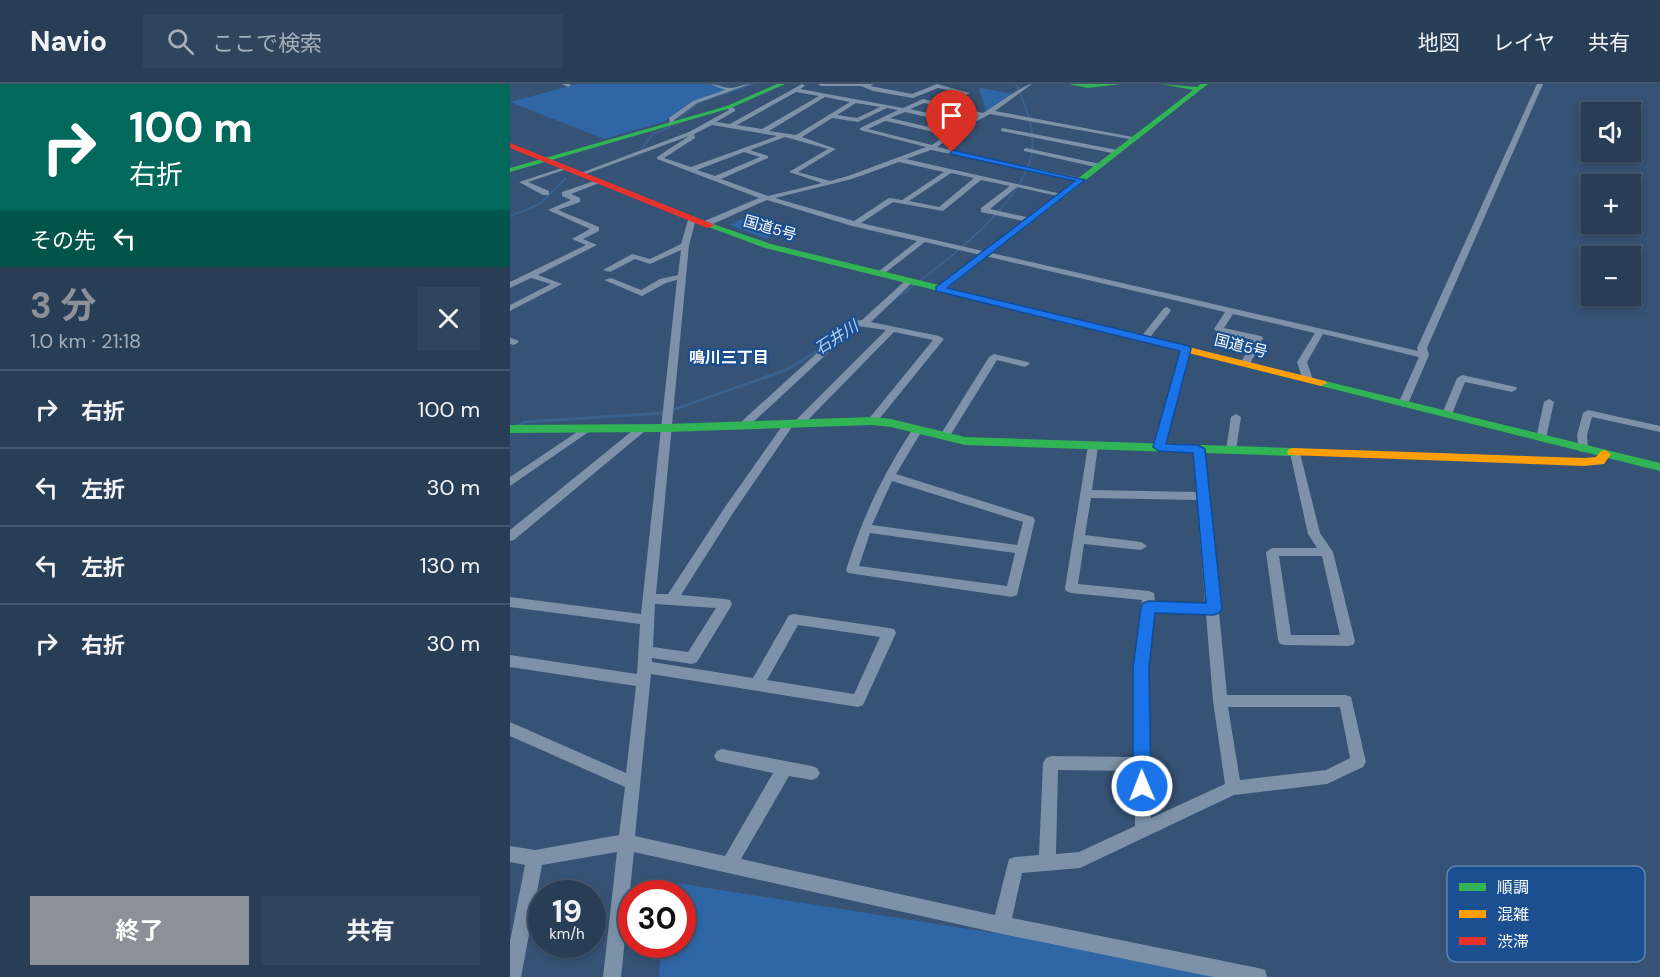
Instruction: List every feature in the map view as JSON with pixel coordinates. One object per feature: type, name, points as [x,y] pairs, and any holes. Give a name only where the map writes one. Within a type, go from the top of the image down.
[{"type":"main road","points":[[510,170],[729,106],[782,84]]},
{"type":"main road","points":[[1072,84],[1098,86],[1119,84]]},
{"type":"main road","points":[[1164,84],[1202,86]]},
{"type":"main road","points":[[940,289],[1202,86]]},
{"type":"main road","name":"国道5号","points":[[512,147],[698,222],[768,246],[1660,467]]},
{"type":"main road","points":[[510,429],[641,429],[872,421],[891,423],[965,441],[1584,462],[1600,461],[1605,454]]},
{"type":"street","points":[[713,84],[730,90]]},
{"type":"street","points":[[672,123],[671,119],[695,102],[747,84]]},
{"type":"street","points":[[730,126],[806,84]]},
{"type":"street","points":[[821,84],[872,84]]},
{"type":"street","points":[[612,977],[645,674],[647,620],[686,245],[698,222],[765,198],[832,183],[932,147],[966,124],[1001,106],[1029,84]]},
{"type":"street","points":[[1403,404],[1424,355],[1422,348],[1540,84]]},
{"type":"street","points":[[863,85],[873,89],[914,96],[937,86],[967,93],[942,105]]},
{"type":"street","points":[[795,90],[887,106],[966,124]]},
{"type":"street","points":[[764,131],[825,95]]},
{"type":"street","points":[[797,137],[855,101]]},
{"type":"street","points":[[1081,180],[862,129],[923,101],[1135,138]]},
{"type":"street","points":[[581,174],[691,134],[733,110],[729,106]]},
{"type":"street","points":[[831,116],[858,120],[887,106]]},
{"type":"street","points":[[886,119],[951,134]]},
{"type":"street","points":[[712,123],[797,137],[832,149],[792,172],[832,183]]},
{"type":"street","points":[[1003,130],[1117,152]]},
{"type":"street","points":[[691,134],[693,137],[658,158],[765,198],[855,224],[1424,355]]},
{"type":"street","points":[[690,170],[786,135]]},
{"type":"street","points":[[714,179],[766,157],[743,150]]},
{"type":"street","points":[[1026,150],[1100,166]]},
{"type":"street","points":[[899,160],[1062,195]]},
{"type":"street","points":[[546,193],[522,182],[567,168]]},
{"type":"street","points":[[903,202],[948,172]]},
{"type":"street","points":[[855,224],[892,200],[940,209],[980,177]]},
{"type":"street","points":[[510,285],[593,245],[576,239],[596,229],[552,210],[577,200],[564,194],[600,181]]},
{"type":"street","points":[[1016,185],[984,210],[1028,220]]},
{"type":"street","points":[[881,274],[923,240]]},
{"type":"street","points":[[682,276],[663,281],[642,293],[607,275],[635,256],[650,262],[686,245]]},
{"type":"street","points":[[510,308],[558,285],[531,275]]},
{"type":"street","points":[[864,322],[910,281]]},
{"type":"street","points":[[1144,339],[1167,310]]},
{"type":"street","points":[[1231,310],[1219,329],[1258,338],[1245,364]]},
{"type":"street","points":[[745,424],[855,323],[864,322],[939,339],[872,421]]},
{"type":"street","points":[[672,599],[729,510],[794,423],[892,329]]},
{"type":"street","points":[[1308,380],[1302,362],[1320,331]]},
{"type":"street","points":[[1159,447],[1185,349]]},
{"type":"street","points":[[944,437],[994,357],[1025,364]]},
{"type":"street","points":[[1447,414],[1462,378],[1512,389]]},
{"type":"street","points":[[1541,438],[1549,402]]},
{"type":"street","points":[[1583,448],[1582,435],[1588,413],[1660,429]]},
{"type":"street","points":[[1230,450],[1236,417]]},
{"type":"street","points":[[510,482],[586,429]]},
{"type":"street","points":[[510,537],[641,429]]},
{"type":"street","points":[[889,476],[1029,520],[1011,592],[852,570],[865,528],[889,476],[918,429]]},
{"type":"street","points":[[1093,446],[1088,494],[1071,588],[1149,596],[1141,668],[1143,830]]},
{"type":"street","points":[[1198,449],[1214,609],[1220,700],[1233,788]]},
{"type":"street","points":[[1295,453],[1314,534],[1327,552],[1348,641],[1285,640],[1272,552],[1327,552]]},
{"type":"street","points":[[1088,494],[1202,496]]},
{"type":"street","points":[[865,528],[1022,550]]},
{"type":"street","points":[[1080,539],[1141,546]]},
{"type":"street","points":[[645,651],[692,658],[725,604],[672,599],[650,600]]},
{"type":"street","points":[[510,602],[647,620]]},
{"type":"street","points":[[1149,607],[1214,609]]},
{"type":"street","points":[[510,662],[756,686],[858,701],[889,633],[794,619],[756,686]]},
{"type":"street","points":[[1002,925],[1015,865],[1080,860],[1233,788],[1327,777],[1358,762],[1346,700],[1220,700]]},
{"type":"street","points":[[510,729],[633,783]]},
{"type":"street","points":[[722,756],[784,769],[812,772]]},
{"type":"street","points":[[1047,861],[1051,763],[1141,764]]},
{"type":"street","points":[[729,864],[784,769]]},
{"type":"street","points":[[510,854],[535,858],[626,843],[1002,925],[1258,977]]},
{"type":"street","points":[[512,977],[535,858]]},
{"type":"shaded area","points":[[577,84],[708,84],[727,90],[691,102],[664,122],[604,139],[510,102]]},
{"type":"shaded area","points":[[979,89],[1013,94],[986,111]]},
{"type":"shaded area","points":[[750,215],[783,227],[767,239],[730,225]]},
{"type":"shaded area","points":[[696,886],[1274,977],[659,977],[660,958],[696,958]]},
{"type":"waterway","points":[[679,118],[699,102],[753,84]]},
{"type":"waterway","name":"石井川","points":[[893,300],[932,272],[976,234],[1013,193],[1026,172],[1032,151],[1032,133],[1016,84]]},
{"type":"waterway","points":[[642,148],[653,134],[670,127]]},
{"type":"waterway","points":[[510,216],[540,204],[566,178]]},
{"type":"waterway","name":"石井川","points":[[510,430],[525,422],[664,413],[786,370],[827,345]]},
{"type":"traffic: fast","points":[[510,170],[729,107],[782,84]]},
{"type":"traffic: fast","points":[[1072,84],[1088,86],[1118,84]]},
{"type":"traffic: fast","points":[[1164,84],[1199,89]]},
{"type":"traffic: fast","points":[[940,289],[1205,84]]},
{"type":"traffic: fast","points":[[710,226],[768,246],[1128,335]]},
{"type":"traffic: fast","points":[[1321,383],[1660,467]]},
{"type":"traffic: fast","points":[[510,429],[666,428],[872,421],[891,423],[965,441],[1293,452]]},
{"type":"traffic: slow","points":[[1128,335],[1321,383]]},
{"type":"traffic: slow","points":[[1293,452],[1584,462],[1600,461],[1605,454]]},
{"type":"traffic: jam","points":[[510,145],[710,226]]},
{"type":"district","name":"鳴川三丁目","points":[[729,357]]},
{"type":"route","points":[[952,152],[1081,180],[940,289],[1185,349],[1159,447],[1198,449],[1214,609],[1149,607],[1141,668],[1142,786]]}]
